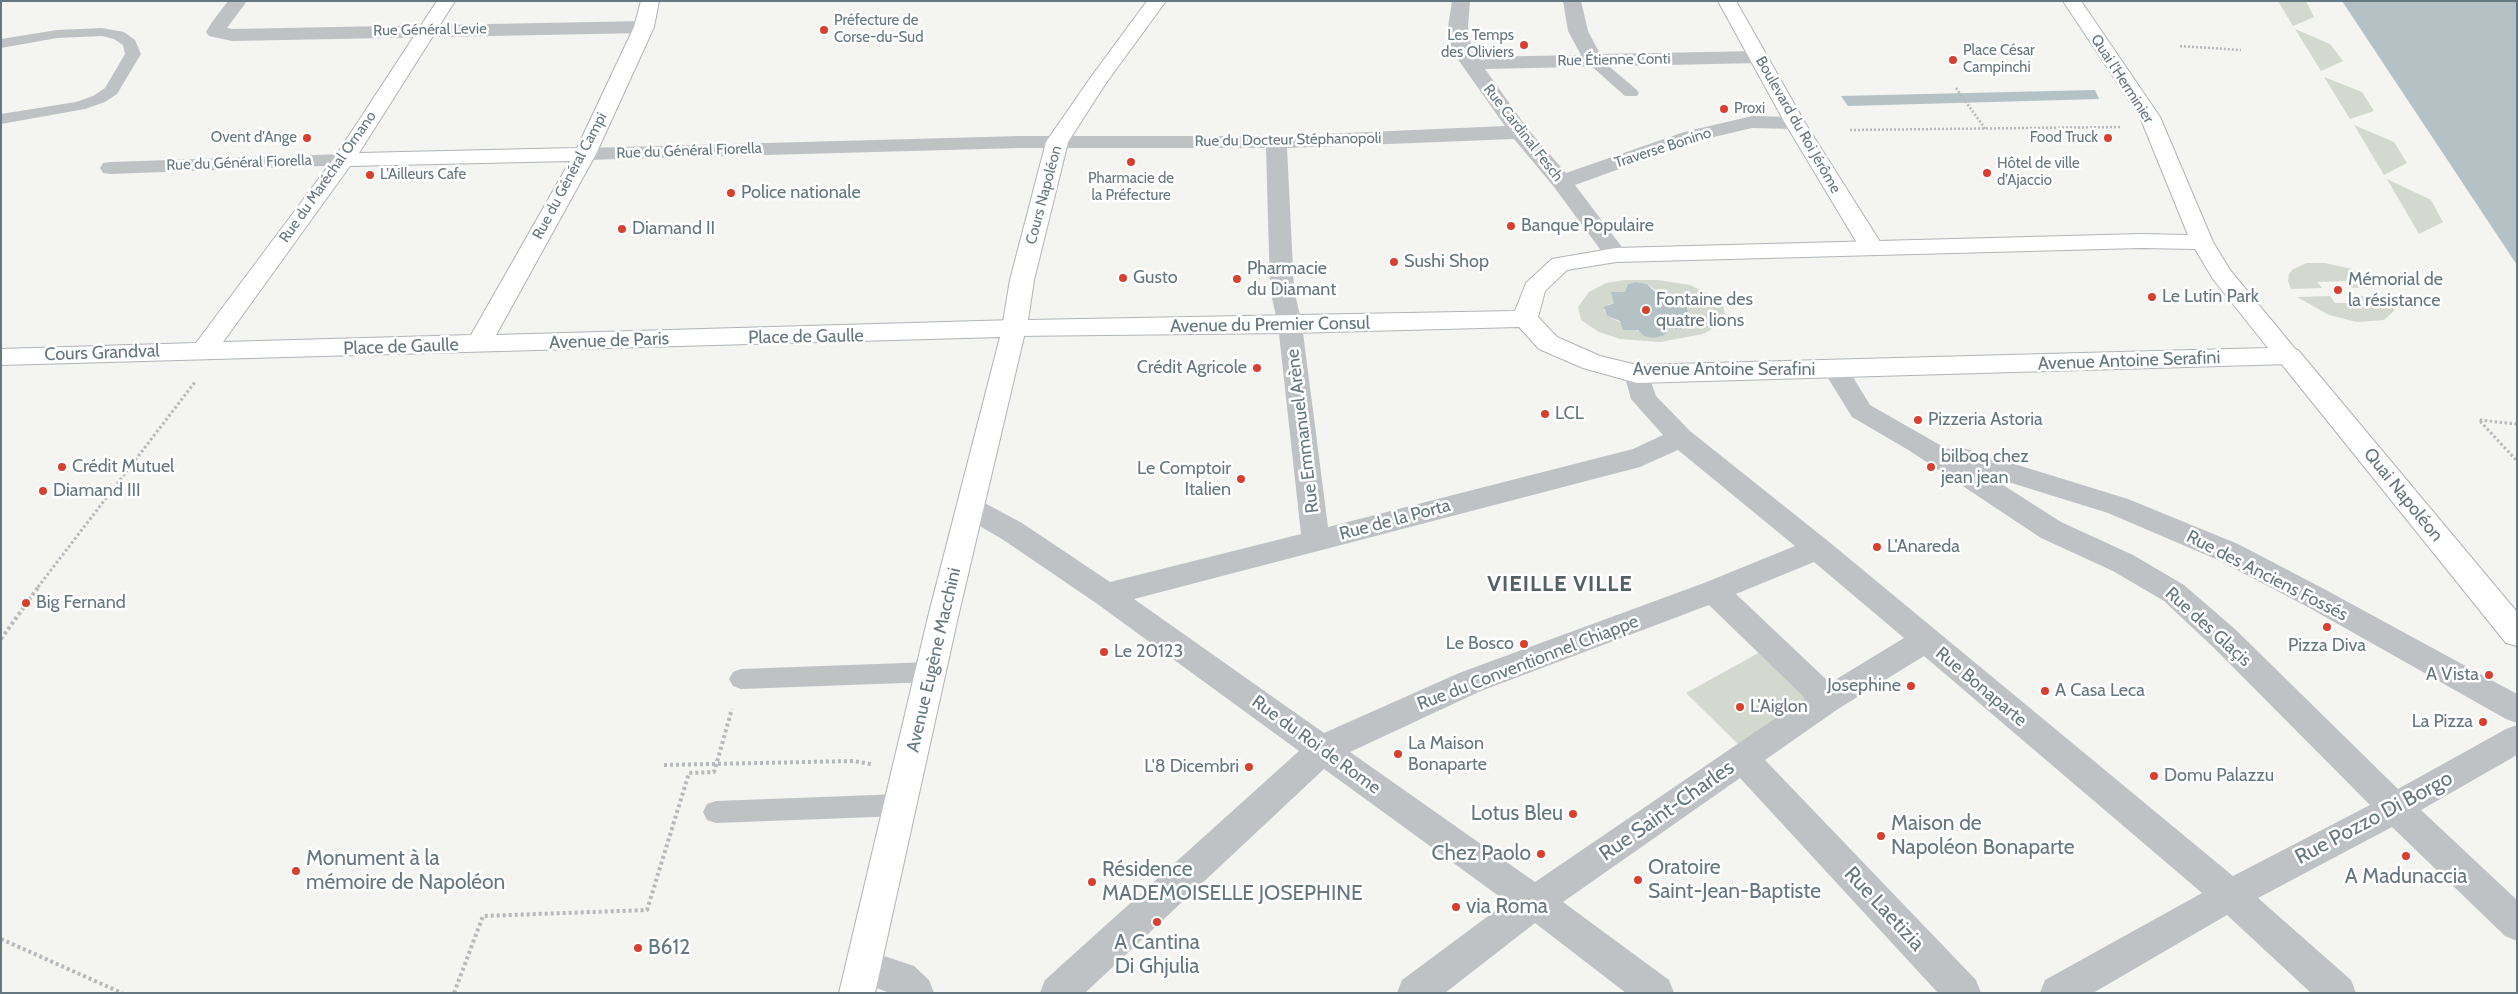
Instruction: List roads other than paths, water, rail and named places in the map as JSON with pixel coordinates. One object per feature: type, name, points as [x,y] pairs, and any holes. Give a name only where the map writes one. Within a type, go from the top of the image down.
[{"type":"main road","name":"Rue du Maréchal Ornano","points":[[204,350],[344,160],[446,1]]},
{"type":"main road","name":"Rue du Général Campi","points":[[478,345],[585,154],[644,27],[650,1]]},
{"type":"main road","name":"Cours Napoléon","points":[[1014,328],[1022,280],[1057,142],[1098,81],[1157,1]]},
{"type":"main road","name":"Boulevard du Roi Jérôme","points":[[1727,1],[1795,123],[1872,248]]},
{"type":"main road","name":"Quai l'Herminier","points":[[2072,1],[2150,117],[2202,242],[2227,282],[2289,356]]},
{"type":"main road","name":"Rue du Général Fiorella","points":[[344,160],[585,154]]},
{"type":"main road","points":[[1526,319],[1534,288],[1560,264],[1616,255],[2141,240],[2202,242]]},
{"type":"main road","name":"Avenue du Premier Consul","points":[[1014,328],[1290,325],[1526,319]]},
{"type":"main road","name":"Avenue Antoine Serafini","points":[[1526,319],[1548,343],[1592,362],[1637,374],[2289,356]]},
{"type":"main road","name":"Avenue de Paris","points":[[204,350],[478,345],[1014,328]]},
{"type":"main road","name":"Avenue Eugène Macchini","points":[[860,979],[969,508],[1014,328]]},
{"type":"main road","name":"Cours Grandval","points":[[1,356],[204,350]]},
{"type":"main road","name":"Quai Napoléon","points":[[2289,356],[2517,634]]},
{"type":"street","name":"Rue Général Levie","points":[[238,1],[221,22],[216,32],[232,34],[644,27]]},
{"type":"street","name":"Rue Cardinal Fesch","points":[[1461,1],[1458,27],[1462,51],[1469,63],[1520,132],[1562,182],[1616,255]]},
{"type":"street","points":[[1572,1],[1578,31],[1594,61]]},
{"type":"street","name":"Rue Étienne Conti","points":[[1469,63],[1759,57]]},
{"type":"street","name":"Traverse Bonino","points":[[1562,182],[1691,136],[1752,122],[1795,123]]},
{"type":"street","name":"Rue du Docteur Stéphanopoli","points":[[1057,142],[1276,142],[1520,132]]},
{"type":"street","name":"Rue du Général Fiorella","points":[[585,154],[1057,142]]},
{"type":"street","name":"Rue Emmanuel Arène","points":[[1276,142],[1282,290],[1290,325],[1316,541]]},
{"type":"street","name":"Rue du Général Fiorella","points":[[111,168],[344,160]]},
{"type":"street","name":"Rue des Glaçis","points":[[1836,370],[1861,411],[1919,444],[2051,530],[2124,563],[2174,593],[2224,639],[2395,808],[2517,924]]},
{"type":"street","name":"Rue Bonaparte","points":[[1637,374],[1644,399],[1681,438],[1818,549],[2230,895],[2338,993]]},
{"type":"street","name":"Rue de la Porta","points":[[1106,594],[1640,457],[1681,438]]},
{"type":"street","name":"Rue des Anciens Fossés","points":[[1919,444],[2118,506],[2228,552],[2316,598],[2517,710]]},
{"type":"street","name":"Rue du Roi de Rome","points":[[969,508],[1012,531],[1106,594],[1535,902],[1656,993]]},
{"type":"street","name":"Rue du Conventionnel Chiappe","points":[[1058,993],[1323,749],[1470,682],[1714,591],[1818,549]]},
{"type":"street","points":[[1714,591],[1827,700]]},
{"type":"street","name":"Rue Saint-Charles","points":[[1415,993],[1535,902],[1827,700],[1926,640]]},
{"type":"street","name":"Rue Pozzo Di Borgo","points":[[2058,993],[2230,895],[2395,808],[2517,740]]},
{"type":"street","name":"Rue Laetizia","points":[[1742,759],[1964,993]]},
{"type":"street","points":[[860,979],[901,978],[916,993]]},
{"type":"lane","points":[[1,44],[56,34],[102,32],[119,35],[130,43],[134,54],[110,91],[99,99],[80,106],[1,119]]},
{"type":"lane","points":[[1594,61],[1630,93]]},
{"type":"lane","points":[[741,679],[931,672]]},
{"type":"lane","points":[[716,812],[900,805]]},
{"type":"place","name":"Préfecture de Corse-du-Sud","points":[[824,30]]},
{"type":"place","name":"Les Temps des Oliviers","points":[[1524,45]]},
{"type":"place","name":"Place César Campinchi","points":[[1953,60]]},
{"type":"place","name":"Proxi","points":[[1724,109]]},
{"type":"place","name":"Ovent d'Ange","points":[[307,138]]},
{"type":"place","name":"Food Truck","points":[[2108,138]]},
{"type":"place","name":"Pharmacie de la Préfecture","points":[[1131,162]]},
{"type":"place","name":"Hôtel de ville d’Ajaccio","points":[[1987,173]]},
{"type":"place","name":"L'Ailleurs Cafe","points":[[370,175]]},
{"type":"place","name":"Police nationale","points":[[731,193]]},
{"type":"place","name":"Banque Populaire","points":[[1511,226]]},
{"type":"place","name":"Diamand II","points":[[622,229]]},
{"type":"place","name":"Sushi Shop","points":[[1394,262]]},
{"type":"place","name":"Gusto","points":[[1123,278]]},
{"type":"place","name":"Pharmacie du Diamant","points":[[1237,279]]},
{"type":"place","name":"Mémorial de la résistance","points":[[2338,290]]},
{"type":"place","name":"Le Lutin Park","points":[[2152,297]]},
{"type":"place","name":"Fontaine des quatre lions","points":[[1646,310]]},
{"type":"place","name":"Crédit Agricole","points":[[1257,368]]},
{"type":"place","name":"LCL","points":[[1545,414]]},
{"type":"place","name":"Pizzeria Astoria","points":[[1918,420]]},
{"type":"place","name":"Crédit Mutuel","points":[[62,467]]},
{"type":"place","name":"bilboq chez jean jean","points":[[1931,467]]},
{"type":"place","name":"Le Comptoir Italien","points":[[1241,479]]},
{"type":"place","name":"Diamand III","points":[[43,491]]},
{"type":"place","name":"L'Anareda","points":[[1877,547]]},
{"type":"place","name":"Big Fernand","points":[[26,603]]},
{"type":"place","name":"Pizza Diva","points":[[2327,627]]},
{"type":"place","name":"Le Bosco","points":[[1524,644]]},
{"type":"place","name":"Le 20123","points":[[1104,652]]},
{"type":"place","name":"A Vista","points":[[2489,675]]},
{"type":"place","name":"Josephine","points":[[1911,686]]},
{"type":"place","name":"A Casa Leca","points":[[2045,691]]},
{"type":"place","name":"L'Aiglon","points":[[1740,707]]},
{"type":"place","name":"La Pizza","points":[[2483,722]]},
{"type":"place","name":"La Maison Bonaparte","points":[[1398,754]]},
{"type":"place","name":"L'8 Dicembri","points":[[1249,767]]},
{"type":"place","name":"Domu Palazzu","points":[[2154,776]]},
{"type":"place","name":"Lotus Bleu","points":[[1573,814]]},
{"type":"place","name":"Maison de Napoléon Bonaparte","points":[[1881,836]]},
{"type":"place","name":"Chez Paolo","points":[[1541,854]]},
{"type":"place","name":"A Madunaccia","points":[[2406,856]]},
{"type":"place","name":"Monument à la mémoire de Napoléon","points":[[296,871]]},
{"type":"place","name":"Oratoire Saint-Jean-Baptiste","points":[[1638,880]]},
{"type":"place","name":"Résidence MADEMOISELLE JOSEPHINE","points":[[1092,882]]},
{"type":"place","name":"via Roma","points":[[1456,907]]},
{"type":"place","name":"A Cantina Di Ghjulia","points":[[1157,922]]},
{"type":"place","name":"B612","points":[[638,948]]},
{"type":"district","name":"VIEILLE VILLE","points":[[1560,585]]}]
